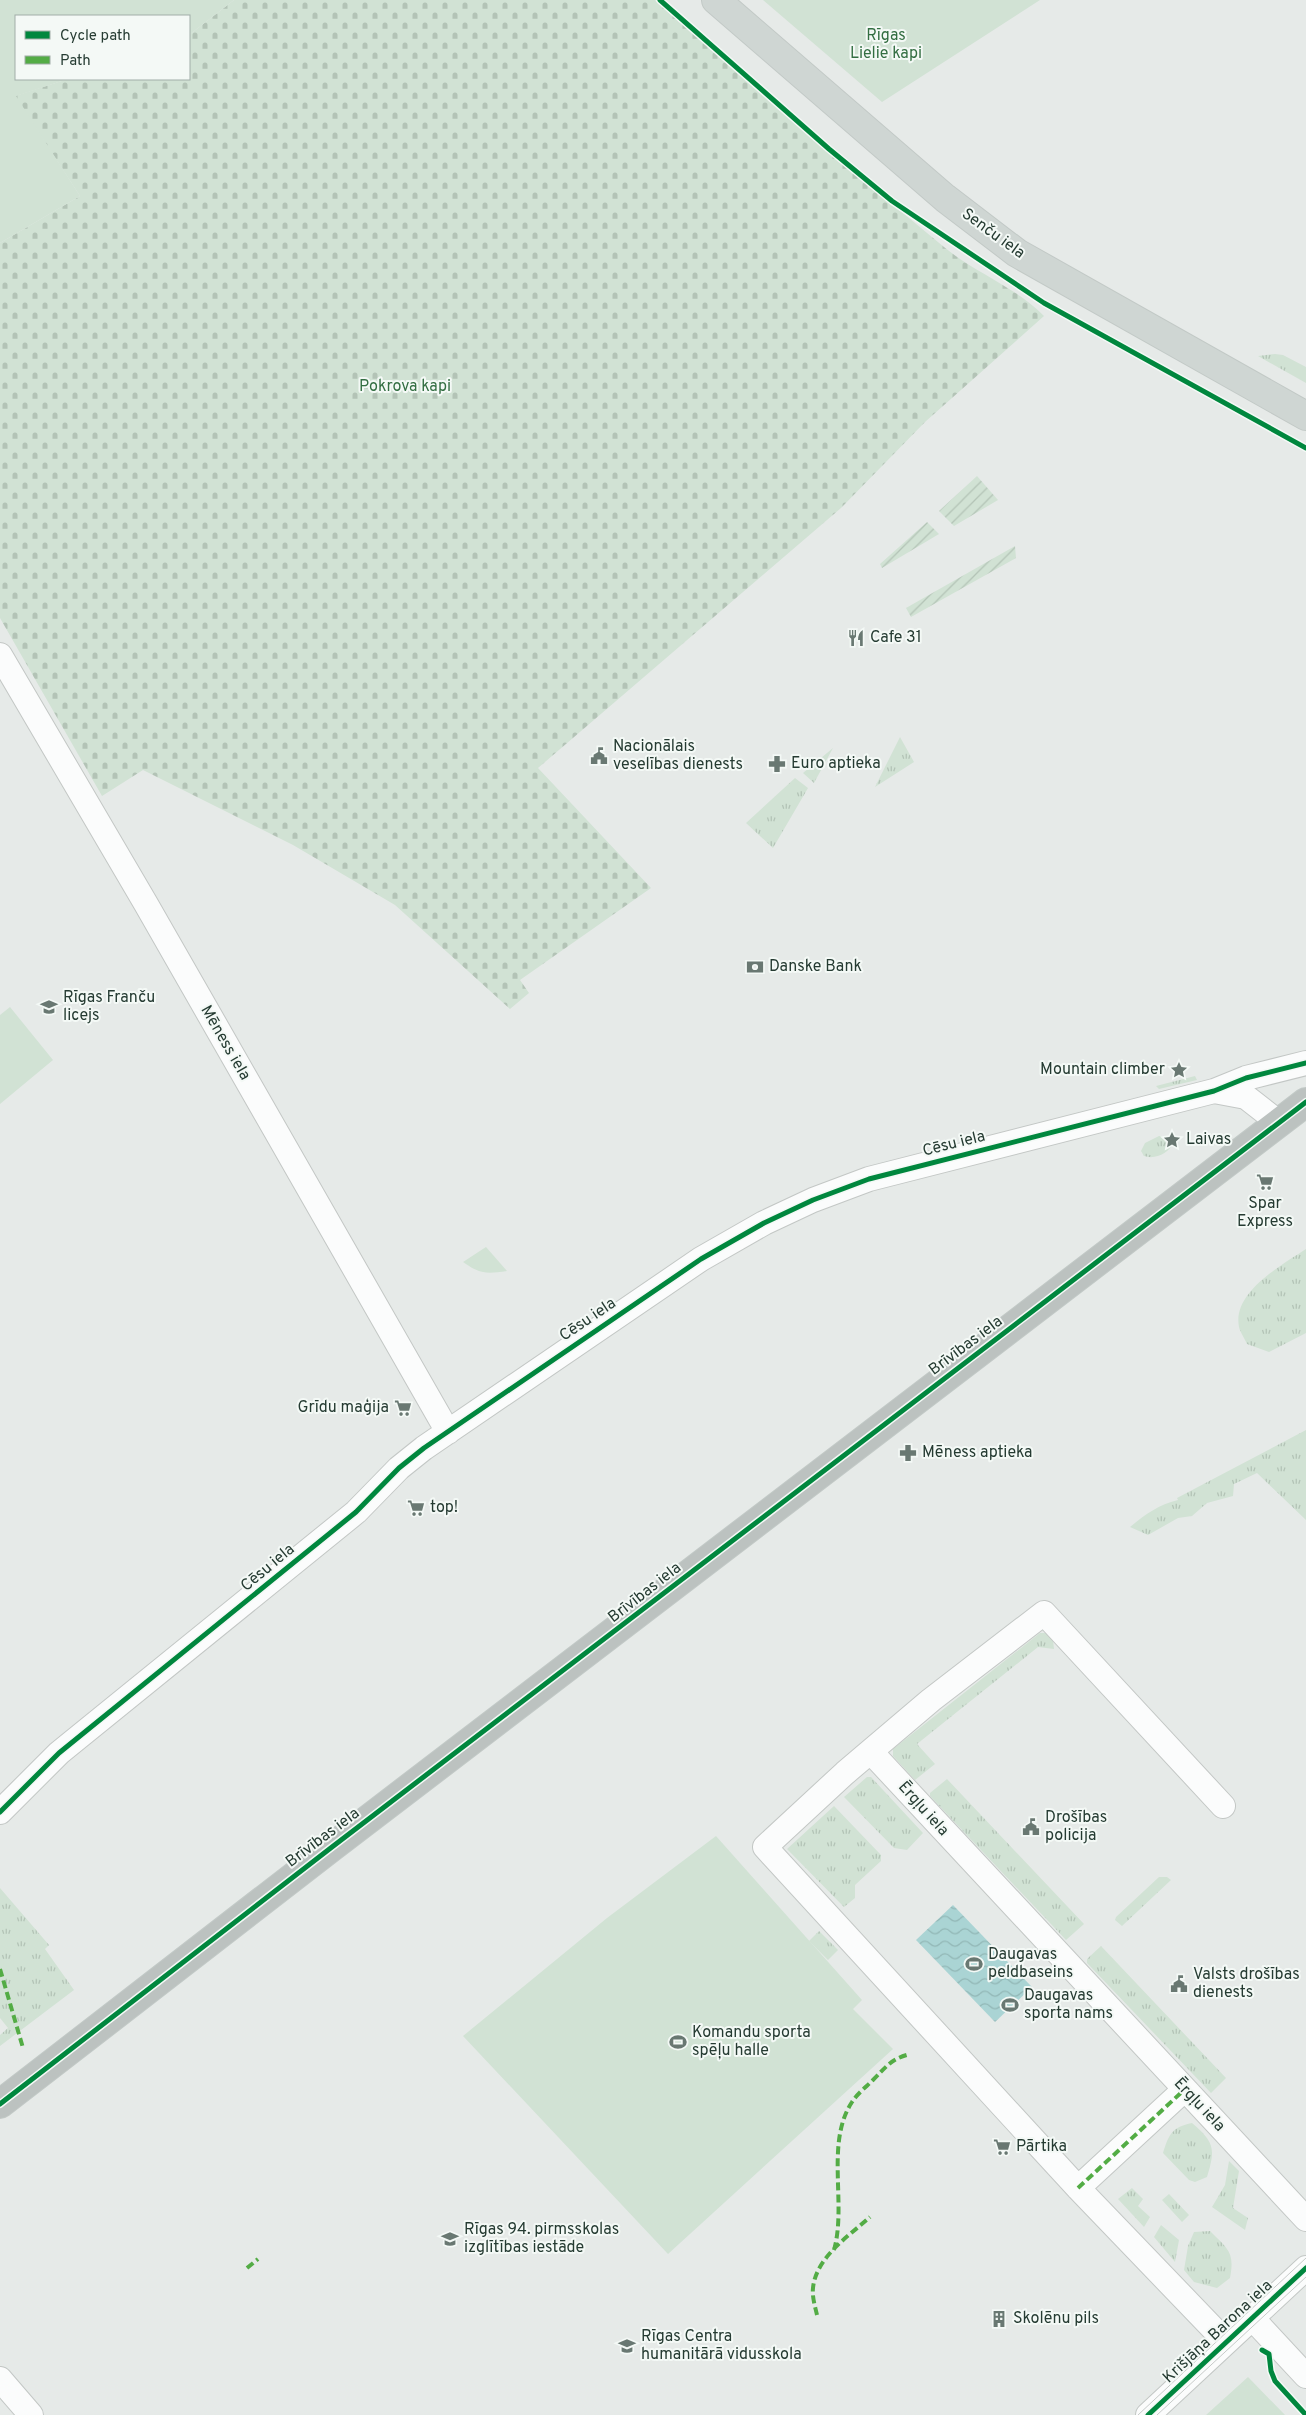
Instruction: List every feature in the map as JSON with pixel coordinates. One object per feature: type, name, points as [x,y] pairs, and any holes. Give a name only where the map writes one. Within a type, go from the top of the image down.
[{"type":"highway","name":"Brīvības iela","points":[[0,2104],[325,1852],[1306,1102]]},
{"type":"main road","name":"Senču iela","points":[[716,0],[945,198],[998,240],[1034,263],[1306,416]]},
{"type":"street","name":"Mēness iela","points":[[0,655],[151,912],[448,1432]]},
{"type":"street","name":"Cēsu iela","points":[[0,1812],[59,1753],[356,1512],[399,1468],[572,1345],[701,1259],[764,1223],[813,1200],[869,1179],[1214,1091],[1246,1078],[1306,1062]]},
{"type":"street","name":"Cēsu iela","points":[[1214,1091],[1246,1097],[1278,1122]]},
{"type":"street","points":[[1223,1806],[1044,1613],[931,1700],[765,1847],[1078,2188],[1226,2342]]},
{"type":"street","name":"Ērgļu iela","points":[[871,1752],[1306,2219]]},
{"type":"street","points":[[1078,2188],[1184,2090]]},
{"type":"street","name":"Krišjāņa Barona iela","points":[[1148,2415],[1306,2268]]},
{"type":"street","points":[[1252,2318],[1306,2376]]},
{"type":"street","points":[[0,2380],[31,2415]]},
{"type":"green space","points":[[0,0],[234,0],[190,34],[190,15],[15,15],[15,80],[65,80],[16,96],[80,196],[0,243]]},
{"type":"green space","name":"Pokrova kapi","points":[[234,0],[655,0],[835,156],[944,247],[969,265],[1008,288],[1044,316],[925,422],[841,508],[538,768],[651,888],[520,980],[529,993],[510,1009],[395,905],[293,845],[143,770],[102,796],[0,618],[0,243],[80,196],[15,96],[65,80],[190,80],[190,34]]},
{"type":"green space","name":"Rīgas Lielie kapi","points":[[763,0],[1040,0],[882,102]]},
{"type":"green space","points":[[1283,355],[1306,367],[1306,383],[1258,356]]},
{"type":"green space","points":[[977,476],[998,500],[954,526],[939,511]]},
{"type":"green space","points":[[927,522],[939,534],[882,568],[880,564]]},
{"type":"green space","points":[[1015,546],[1016,558],[911,617],[906,608]]},
{"type":"green space","points":[[900,737],[914,762],[875,787]]},
{"type":"green space","points":[[833,748],[814,783],[803,773]]},
{"type":"green space","points":[[795,778],[808,788],[773,848],[746,823]]},
{"type":"green space","points":[[10,1007],[53,1060],[0,1104],[0,1015]]},
{"type":"green space","points":[[1195,1076],[1197,1080],[1159,1089],[1156,1086]]},
{"type":"green space","points":[[1159,1136],[1174,1137],[1175,1142],[1161,1155],[1153,1157],[1144,1156],[1141,1151],[1145,1143]]},
{"type":"green space","points":[[486,1247],[507,1271],[484,1272],[474,1269],[463,1262]]},
{"type":"green space","points":[[1306,1249],[1306,1333],[1269,1352],[1247,1344],[1239,1327],[1239,1314],[1243,1302],[1251,1291],[1272,1271]]},
{"type":"green space","points":[[1306,1430],[1306,1520],[1257,1473],[1234,1484],[1233,1496],[1207,1503],[1192,1516],[1178,1518],[1148,1535],[1130,1527],[1158,1507],[1178,1500],[1177,1498]]},
{"type":"green space","points":[[1040,1633],[1048,1633],[1053,1640],[1054,1649],[1038,1647],[917,1744],[935,1764],[915,1780],[893,1756],[893,1749]]},
{"type":"green space","points":[[867,1777],[871,1777],[923,1833],[907,1850],[894,1848],[844,1797]]},
{"type":"green space","points":[[947,1779],[1084,1924],[1066,1940],[930,1796],[930,1793]]},
{"type":"green space","points":[[834,1806],[881,1855],[881,1861],[855,1885],[855,1898],[844,1907],[787,1849]]},
{"type":"green space","name":"Komandu sporta spēļu halle","points":[[716,1836],[862,2000],[853,2009],[893,2049],[668,2254],[463,2036],[607,1918]]},
{"type":"green space","points":[[1159,1877],[1167,1877],[1171,1880],[1122,1926],[1115,1920],[1116,1917]]},
{"type":"green space","points":[[0,1888],[49,1945],[45,1949],[74,1990],[0,2046],[0,2035],[8,2028],[0,2018]]},
{"type":"green space","points":[[819,1931],[838,1950],[828,1960],[809,1941]]},
{"type":"green space","points":[[1101,1946],[1226,2078],[1211,2093],[1087,1963],[1087,1959]]},
{"type":"green space","points":[[1192,2123],[1205,2135],[1212,2152],[1207,2177],[1195,2182],[1189,2180],[1163,2153],[1172,2132]]},
{"type":"green space","points":[[1229,2161],[1239,2171],[1233,2208],[1248,2218],[1245,2230],[1212,2207],[1225,2185]]},
{"type":"green space","points":[[1132,2188],[1143,2199],[1138,2206],[1150,2217],[1144,2227],[1118,2199]]},
{"type":"green space","points":[[1169,2194],[1189,2215],[1182,2222],[1162,2200]]},
{"type":"green space","points":[[1161,2225],[1179,2240],[1175,2262],[1154,2237]]},
{"type":"green space","points":[[1210,2231],[1226,2247],[1232,2262],[1230,2278],[1217,2288],[1194,2282],[1184,2270],[1188,2246],[1194,2232]]},
{"type":"green space","points":[[1248,2377],[1285,2415],[1206,2415]]},
{"type":"water","name":"Daugavas peldbaseins","points":[[953,1905],[1032,1987],[995,2022],[916,1940]]},
{"type":"tram line","points":[[1138,2415],[1306,2258]]},
{"type":"tram line","points":[[1157,2415],[1306,2277]]},
{"type":"marked path","points":[[0,1969],[23,2048]]},
{"type":"marked path","points":[[834,2250],[839,2213],[838,2155],[844,2118],[859,2093],[886,2067],[898,2058],[910,2054]]},
{"type":"marked path","points":[[1078,2188],[1184,2090]]},
{"type":"marked path","points":[[817,2315],[813,2288],[820,2266],[835,2248],[870,2217]]},
{"type":"marked path","points":[[247,2268],[258,2259]]},
{"type":"cycle path","points":[[660,0],[829,149],[892,201],[1044,303],[1306,448]]},
{"type":"cycle path","points":[[0,1812],[59,1753],[356,1512],[399,1468],[424,1448],[701,1259],[764,1223],[813,1200],[869,1179],[1214,1091],[1246,1078],[1306,1063]]},
{"type":"cycle path","points":[[0,2104],[332,1847],[1306,1102]]},
{"type":"cycle path","points":[[1148,2415],[1306,2268]]},
{"type":"cycle path","points":[[1262,2350],[1269,2354],[1271,2371],[1275,2381],[1306,2415]]},
{"type":"place","name":"Cafe 31","points":[[856,638]]},
{"type":"place","name":"Nacionālais veselības dienests","points":[[599,756]]},
{"type":"place","name":"Euro aptieka","points":[[777,764]]},
{"type":"place","name":"Danske Bank","points":[[755,967]]},
{"type":"place","name":"Rīgas Franču licejs","points":[[49,1007]]},
{"type":"place","name":"Mountain climber","points":[[1179,1070]]},
{"type":"place","name":"Laivas","points":[[1172,1140]]},
{"type":"place","name":"Spar Express","points":[[1265,1182]]},
{"type":"place","name":"Grīdu maģija","points":[[403,1408]]},
{"type":"place","name":"Mēness aptieka","points":[[908,1453]]},
{"type":"place","name":"top!","points":[[416,1508]]},
{"type":"place","name":"Drošības policija","points":[[1031,1827]]},
{"type":"place","name":"Daugavas peldbaseins","points":[[974,1964]]},
{"type":"place","name":"Valsts drošības dienests","points":[[1179,1984]]},
{"type":"place","name":"Daugavas sporta nams","points":[[1010,2005]]},
{"type":"place","name":"Komandu sporta spēļu halle","points":[[678,2042]]},
{"type":"place","name":"Pārtika","points":[[1002,2147]]},
{"type":"place","name":"Rīgas 94. pirmsskolas izglītības iestāde","points":[[450,2239]]},
{"type":"place","name":"Skolēnu pils","points":[[999,2319]]},
{"type":"place","name":"Rīgas Centra humanitārā vidusskola","points":[[627,2346]]}]
